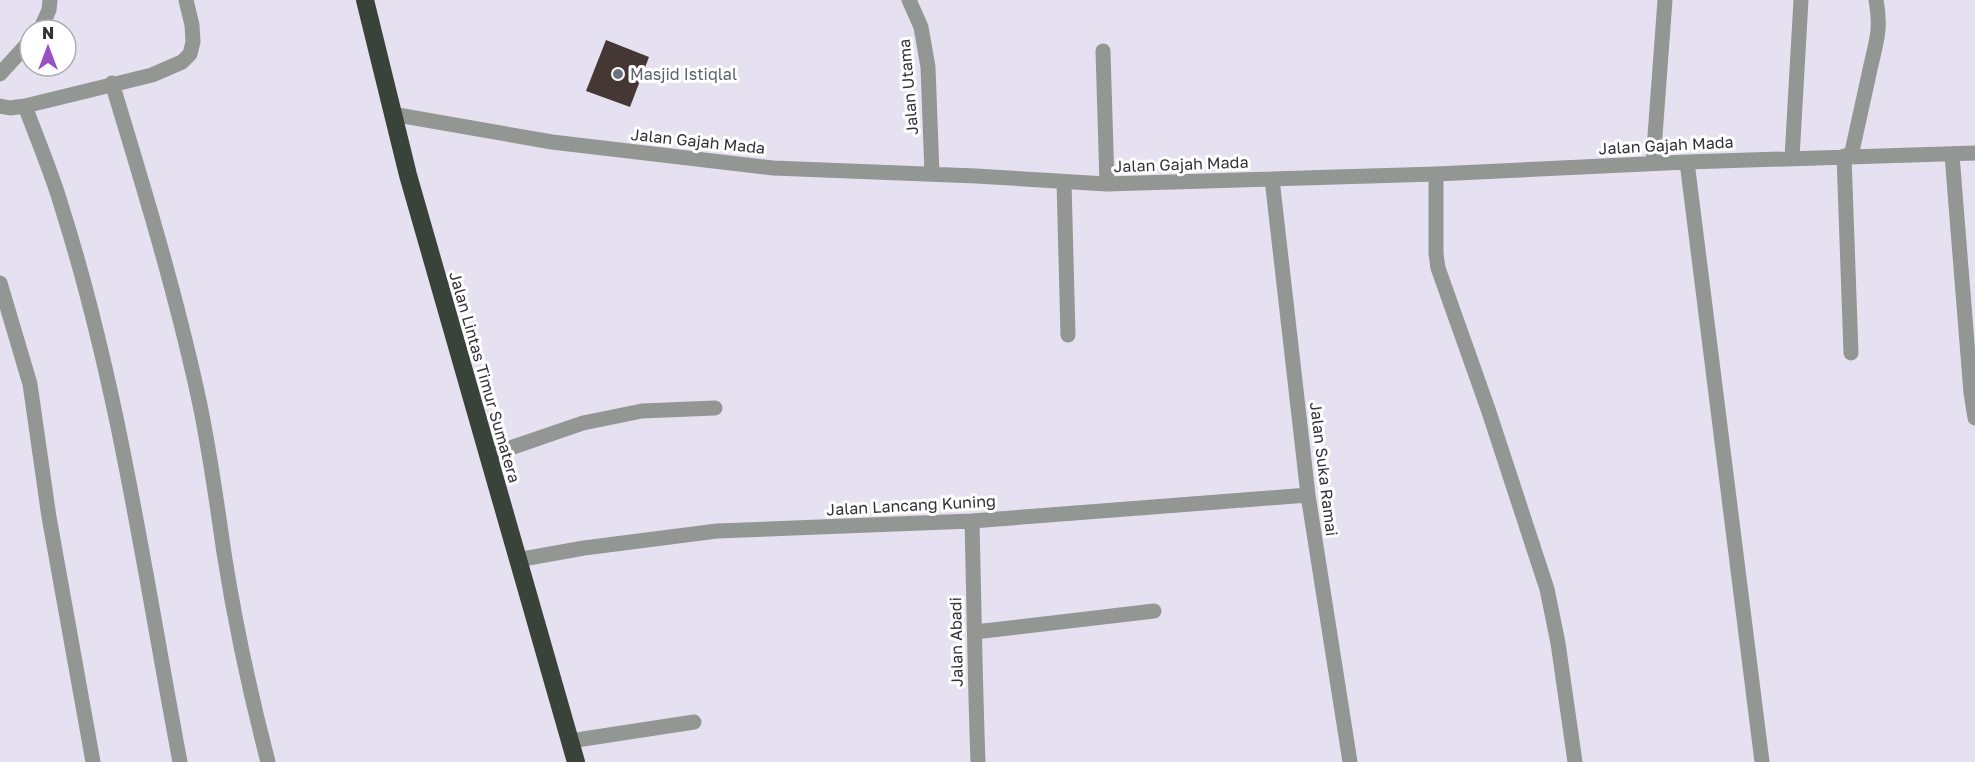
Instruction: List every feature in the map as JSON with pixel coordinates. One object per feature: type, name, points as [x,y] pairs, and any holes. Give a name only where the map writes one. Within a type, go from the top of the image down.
[{"type":"highway","name":"Jalan Lintas Timur Sumatera","points":[[364,0],[392,114],[487,456],[576,762]]},
{"type":"street","points":[[45,18],[50,0]]},
{"type":"street","points":[[180,762],[118,425],[82,274],[62,206],[9,109],[168,70],[182,62],[190,54],[193,42],[192,25],[186,0]]},
{"type":"street","name":"Jalan Utama","points":[[909,0],[921,27],[928,67],[932,174]]},
{"type":"street","points":[[1653,163],[1665,0]]},
{"type":"street","points":[[1792,158],[1802,0]]},
{"type":"street","points":[[1851,352],[1847,156],[1877,43],[1879,15],[1876,0]]},
{"type":"street","points":[[1103,51],[1107,184]]},
{"type":"street","points":[[0,74],[18,54]]},
{"type":"street","points":[[112,83],[155,225],[198,392],[213,472],[224,554],[268,762]]},
{"type":"street","name":"Jalan Gajah Mada","points":[[392,114],[552,142],[773,168],[1107,184],[1975,153]]},
{"type":"street","points":[[1952,155],[1971,393],[1975,418]]},
{"type":"street","points":[[1687,162],[1762,762]]},
{"type":"street","points":[[1436,174],[1438,268],[1488,409],[1547,590],[1558,643],[1575,762]]},
{"type":"street","name":"Jalan Suka Ramai","points":[[1272,179],[1308,495],[1350,762]]},
{"type":"street","points":[[1064,182],[1068,335]]},
{"type":"street","points":[[0,283],[30,384],[49,517],[93,762]]},
{"type":"street","points":[[487,456],[583,423],[642,411],[715,408]]},
{"type":"street","name":"Jalan Lancang Kuning","points":[[517,560],[584,548],[717,531],[972,521],[1308,495]]},
{"type":"street","name":"Jalan Abadi","points":[[972,521],[974,678],[978,762]]},
{"type":"street","points":[[975,632],[1154,611]]},
{"type":"street","points":[[570,741],[694,722]]},
{"type":"building","name":"Masjid Istiqlal","points":[[606,40],[649,57],[630,107],[586,91]]},
{"type":"place","name":"Masjid Istiqlal","points":[[618,74]]}]
